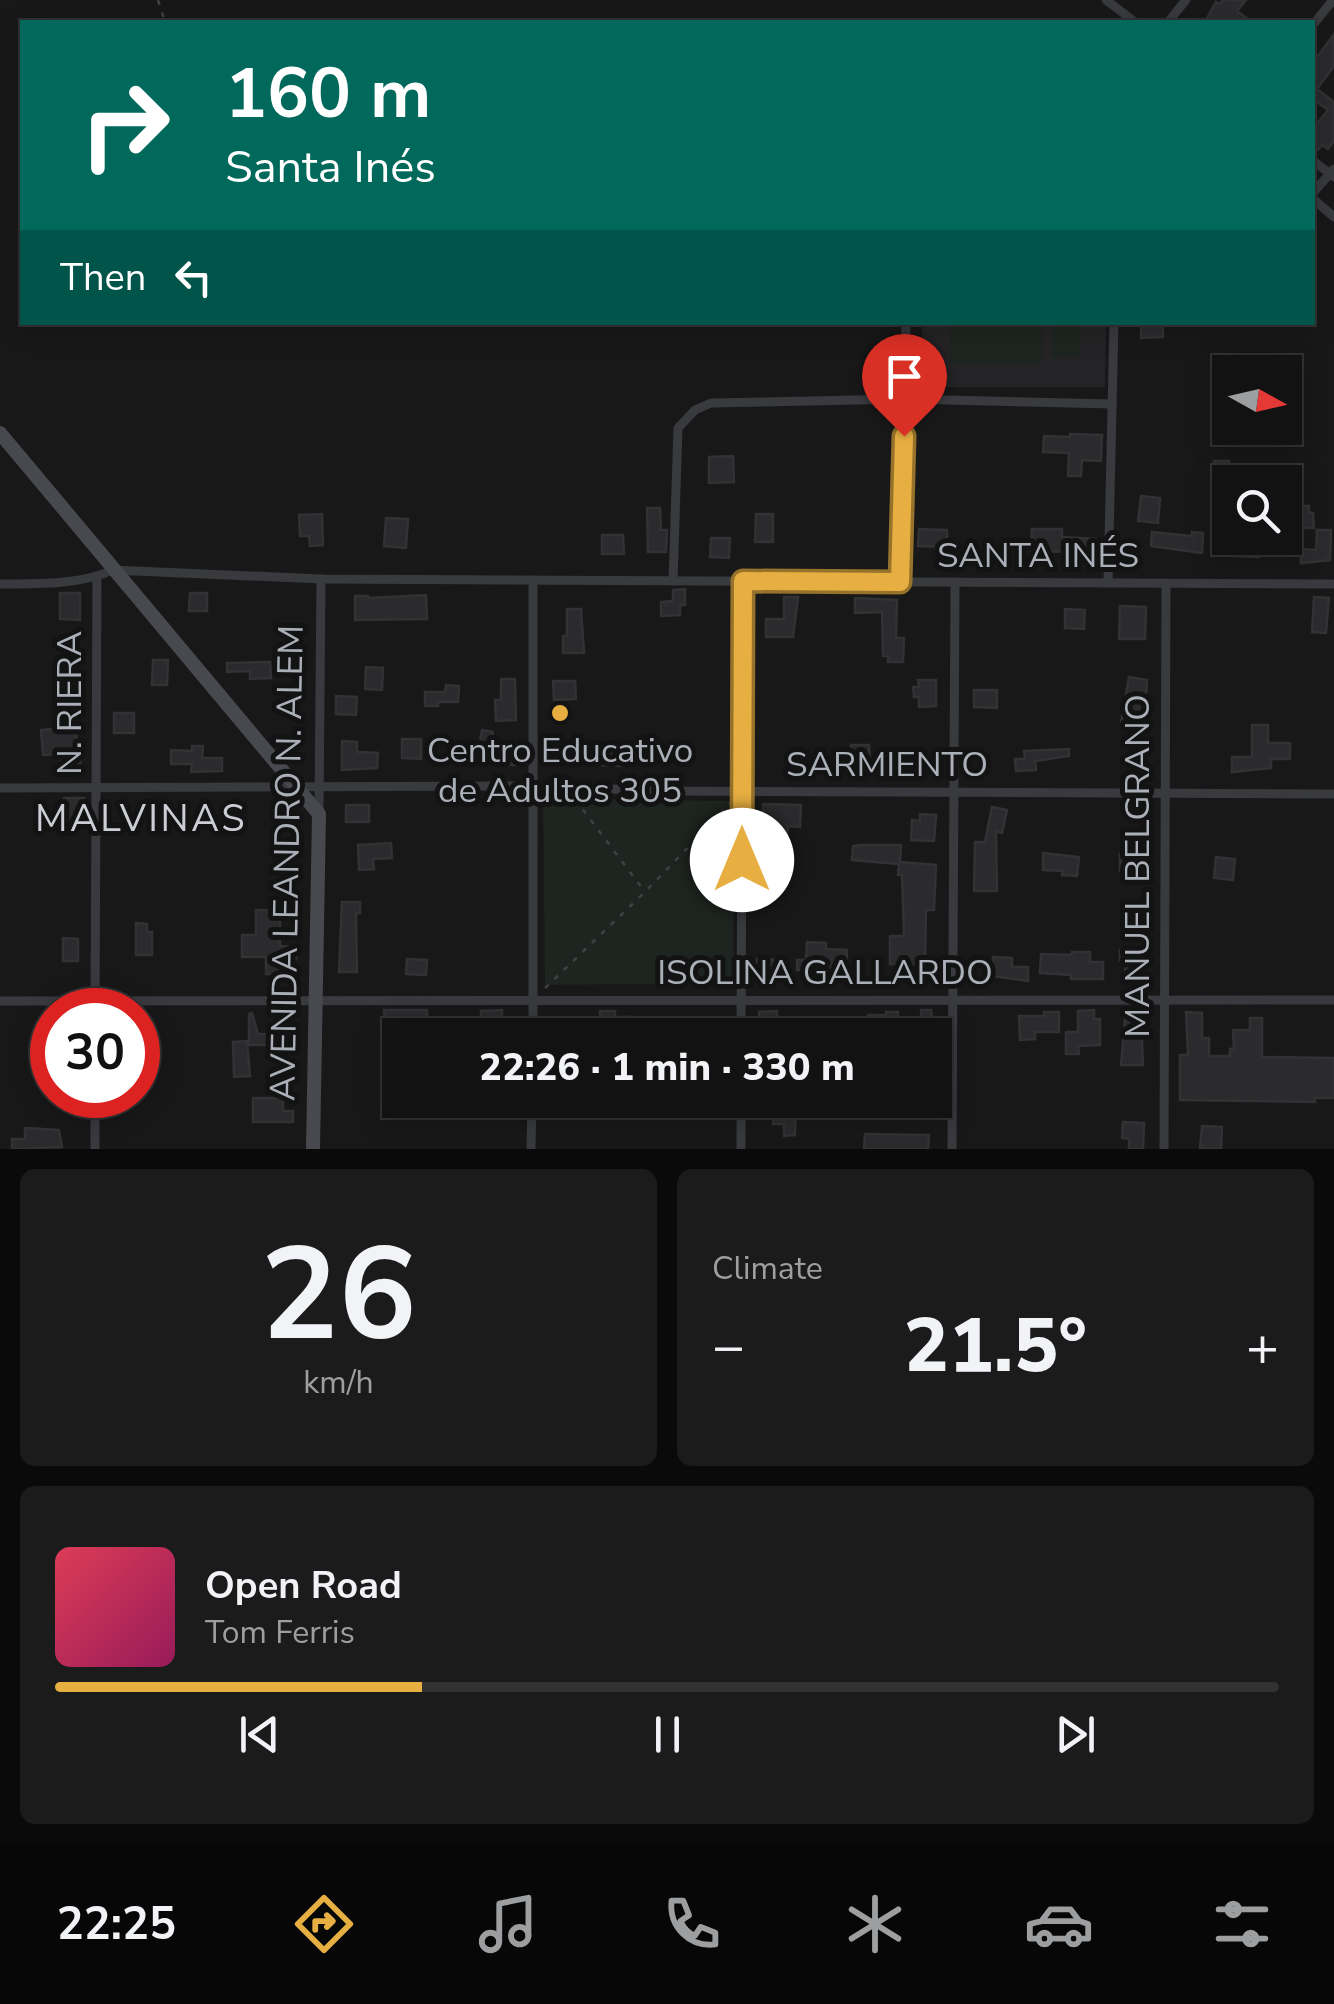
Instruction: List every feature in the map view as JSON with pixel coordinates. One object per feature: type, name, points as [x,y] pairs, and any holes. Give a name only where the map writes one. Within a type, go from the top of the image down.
[{"type":"main road","points":[[0,434],[319,814]]},
{"type":"main road","name":"AVENIDA LEANDRO N. ALEM","points":[[313,1149],[319,814]]},
{"type":"street","points":[[1106,0],[1132,20]]},
{"type":"street","points":[[1170,20],[1186,0]]},
{"type":"street","points":[[1315,22],[1333,0]]},
{"type":"street","points":[[1315,193],[1333,173]]},
{"type":"street","points":[[1315,199],[1334,216]]},
{"type":"street","points":[[900,582],[906,325]]},
{"type":"street","points":[[1108,583],[1114,325]]},
{"type":"street","points":[[673,581],[678,428],[695,410],[732,401],[904,399],[1112,404]]},
{"type":"street","points":[[0,584],[44,584],[98,577],[113,570]]},
{"type":"street","name":"SANTA INÉS","points":[[113,570],[321,579],[1334,584]]},
{"type":"street","name":"N. RIERA","points":[[95,988],[98,577]]},
{"type":"street","name":"AVENIDA LEANDRO N. ALEM","points":[[319,814],[321,579]]},
{"type":"street","points":[[532,1018],[533,580]]},
{"type":"street","points":[[741,1018],[743,581]]},
{"type":"street","points":[[952,1149],[955,582]]},
{"type":"street","name":"MANUEL BELGRANO","points":[[1164,1149],[1166,583]]},
{"type":"street","name":"SARMIENTO","points":[[0,788],[565,786],[742,791],[1334,794]]},
{"type":"street","name":"ISOLINA GALLARDO","points":[[160,1004],[533,999],[1334,1000]]},
{"type":"street","name":"ISOLINA GALLARDO","points":[[0,1000],[30,1002]]},
{"type":"street","points":[[95,1118],[95,1149]]},
{"type":"street","points":[[531,1149],[532,1118]]},
{"type":"street","points":[[740,1149],[741,1118]]},
{"type":"path","points":[[565,786],[645,892]]},
{"type":"path","points":[[533,999],[645,892],[742,791]]},
{"type":"shaded area","points":[[922,325],[1106,325],[1105,387],[922,387]]},
{"type":"shaded area","points":[[950,325],[1042,325],[1042,363],[950,363]]},
{"type":"shaded area","points":[[1053,325],[1080,325],[1079,358],[1053,358]]},
{"type":"shaded area","points":[[543,798],[733,801],[734,983],[545,985]]},
{"type":"building","points":[[1223,0],[1246,0],[1237,11],[1249,20],[1206,20],[1216,2],[1220,4]]},
{"type":"building","points":[[1334,34],[1334,66],[1317,89],[1334,102],[1334,141],[1328,149],[1322,145],[1318,150],[1315,126],[1328,110],[1315,100],[1317,57]]},
{"type":"building","points":[[1141,325],[1163,325],[1163,337],[1141,338]]},
{"type":"building","points":[[1102,435],[1101,461],[1082,460],[1081,476],[1068,476],[1069,453],[1043,452],[1044,436]]},
{"type":"building","points":[[733,456],[734,482],[709,483],[709,457]]},
{"type":"building","points":[[1141,496],[1160,498],[1158,523],[1138,521]]},
{"type":"building","points":[[1302,506],[1309,506],[1309,513],[1313,513],[1314,528],[1302,528]]},
{"type":"building","points":[[647,508],[660,508],[661,530],[667,530],[666,552],[648,552]]},
{"type":"building","points":[[322,514],[323,545],[310,546],[309,536],[300,536],[299,515]]},
{"type":"building","points":[[756,514],[773,514],[773,542],[755,542]]},
{"type":"building","points":[[386,518],[408,519],[406,548],[384,546]]},
{"type":"building","points":[[919,529],[947,530],[947,547],[918,546]]},
{"type":"building","points":[[1032,529],[1062,529],[1062,537],[1096,539],[1095,560],[1076,559],[1077,552],[1031,551]]},
{"type":"building","points":[[1317,530],[1331,530],[1330,560],[1301,563],[1302,549],[1316,550]]},
{"type":"building","points":[[1152,532],[1192,536],[1192,532],[1203,533],[1202,553],[1151,546]]},
{"type":"building","points":[[602,535],[623,535],[624,554],[602,554]]},
{"type":"building","points":[[711,538],[730,538],[729,558],[710,557]]},
{"type":"building","points":[[685,589],[685,605],[680,605],[680,615],[661,616],[661,602],[673,601],[673,590]]},
{"type":"building","points":[[60,593],[80,593],[80,620],[60,619]]},
{"type":"building","points":[[190,593],[207,593],[207,611],[189,611]]},
{"type":"building","points":[[426,595],[427,619],[355,620],[355,596]]},
{"type":"building","points":[[784,597],[798,597],[793,637],[766,637],[766,619],[784,619]]},
{"type":"building","points":[[1314,597],[1329,598],[1326,633],[1312,632]]},
{"type":"building","points":[[855,598],[897,600],[896,638],[904,638],[903,662],[888,662],[888,656],[883,656],[882,612],[855,613]]},
{"type":"building","points":[[1120,606],[1146,607],[1145,639],[1119,639]]},
{"type":"building","points":[[567,609],[581,609],[584,653],[563,653]]},
{"type":"building","points":[[1065,609],[1085,610],[1084,629],[1065,628]]},
{"type":"building","points":[[153,660],[168,660],[167,685],[152,685]]},
{"type":"building","points":[[270,662],[271,678],[250,679],[250,671],[227,672],[227,663]]},
{"type":"building","points":[[366,667],[383,668],[382,690],[365,689]]},
{"type":"building","points":[[1129,677],[1147,680],[1144,726],[1121,723]]},
{"type":"building","points":[[59,678],[75,678],[77,759],[81,771],[61,772],[61,754],[43,755],[41,730],[61,728]]},
{"type":"building","points":[[501,679],[515,679],[516,720],[496,721],[495,700],[501,700]]},
{"type":"building","points":[[918,680],[936,680],[936,706],[919,707],[913,687],[919,687]]},
{"type":"building","points":[[553,681],[575,681],[576,699],[554,700]]},
{"type":"building","points":[[446,685],[459,686],[458,702],[425,706],[425,692],[445,692]]},
{"type":"building","points":[[974,690],[997,690],[997,708],[974,707]]},
{"type":"building","points":[[336,696],[357,697],[356,715],[336,714]]},
{"type":"building","points":[[114,713],[134,713],[134,733],[114,733]]},
{"type":"building","points":[[1252,725],[1268,725],[1268,743],[1290,743],[1290,759],[1271,759],[1271,768],[1232,772],[1232,757],[1252,757]]},
{"type":"building","points":[[482,730],[493,732],[492,743],[516,742],[516,765],[501,765],[501,756],[478,753]]},
{"type":"building","points":[[402,739],[421,739],[421,759],[402,758]]},
{"type":"building","points":[[342,741],[357,742],[357,752],[378,753],[377,768],[342,770]]},
{"type":"building","points":[[851,745],[869,745],[870,766],[851,766]]},
{"type":"building","points":[[192,746],[203,746],[202,758],[222,758],[222,771],[191,772],[192,764],[171,764],[171,750],[192,751]]},
{"type":"building","points":[[599,747],[621,753],[620,766],[598,765]]},
{"type":"building","points":[[1069,749],[1069,756],[1035,761],[1036,770],[1016,771],[1015,759],[1025,759],[1024,751]]},
{"type":"building","points":[[64,798],[84,798],[83,826],[63,826]]},
{"type":"building","points":[[763,804],[801,805],[800,827],[788,826],[786,855],[769,855],[770,826],[763,826]]},
{"type":"building","points":[[346,805],[369,805],[369,822],[346,822]]},
{"type":"building","points":[[992,807],[1007,810],[1002,833],[996,831],[997,891],[974,891],[975,842],[985,842]]},
{"type":"building","points":[[920,814],[936,815],[934,841],[911,840],[912,820],[920,821]]},
{"type":"building","points":[[391,843],[392,858],[373,859],[374,869],[359,870],[358,845]]},
{"type":"building","points":[[901,845],[900,862],[936,865],[934,910],[926,910],[925,965],[890,964],[890,936],[904,936],[902,875],[898,875],[899,864],[852,860],[853,846]]},
{"type":"building","points":[[1043,853],[1079,857],[1077,876],[1043,870]]},
{"type":"building","points":[[1142,853],[1143,870],[1120,871],[1120,854]]},
{"type":"building","points":[[1216,857],[1235,859],[1233,880],[1214,878]]},
{"type":"building","points":[[342,902],[360,902],[360,913],[356,913],[357,972],[339,972]]},
{"type":"building","points":[[256,910],[280,911],[280,946],[296,947],[296,959],[288,958],[288,974],[266,974],[266,957],[242,957],[242,935],[256,935]]},
{"type":"building","points":[[136,923],[147,924],[147,932],[152,932],[152,955],[136,955]]},
{"type":"building","points":[[63,938],[78,939],[78,961],[63,961]]},
{"type":"building","points":[[807,942],[826,943],[826,949],[847,950],[846,977],[806,977],[806,970],[797,970],[797,960],[806,960]]},
{"type":"building","points":[[1120,950],[1145,951],[1144,976],[1125,976],[1126,960],[1120,960]]},
{"type":"building","points":[[1090,952],[1090,962],[1103,962],[1103,979],[1071,979],[1071,975],[1040,973],[1041,954]]},
{"type":"building","points":[[993,957],[1012,958],[1012,967],[1028,967],[1028,981],[992,976]]},
{"type":"building","points":[[407,959],[427,960],[426,975],[406,974]]},
{"type":"building","points":[[757,959],[778,960],[778,977],[756,976]]},
{"type":"building","points":[[384,1010],[427,1010],[427,1018],[384,1018]]},
{"type":"building","points":[[502,1010],[502,1018],[481,1018],[481,1011]]},
{"type":"building","points":[[921,1010],[931,1010],[932,1017],[938,1017],[938,1018],[921,1018]]},
{"type":"building","points":[[1094,1010],[1094,1019],[1100,1019],[1100,1045],[1078,1046],[1079,1054],[1066,1054],[1066,1032],[1078,1032],[1078,1011]]},
{"type":"building","points":[[600,1011],[615,1011],[615,1017],[632,1017],[632,1018],[600,1018]]},
{"type":"building","points":[[777,1011],[777,1018],[759,1018],[759,1012]]},
{"type":"building","points":[[898,1012],[898,1018],[868,1018],[868,1015]]},
{"type":"building","points":[[1044,1012],[1059,1012],[1059,1032],[1035,1032],[1035,1039],[1020,1040],[1019,1016],[1044,1016]]},
{"type":"building","points":[[1186,1012],[1202,1013],[1202,1038],[1209,1038],[1209,1056],[1230,1056],[1230,1049],[1234,1048],[1233,1030],[1250,1030],[1250,1018],[1262,1018],[1262,1057],[1334,1058],[1334,1098],[1314,1098],[1315,1102],[1180,1100],[1180,1055],[1188,1055]]},
{"type":"building","points":[[252,1013],[258,1034],[279,1034],[279,1045],[249,1045]]},
{"type":"building","points":[[1125,1018],[1141,1018],[1143,1065],[1121,1065]]},
{"type":"building","points":[[247,1041],[250,1076],[234,1077],[233,1042]]},
{"type":"building","points":[[253,1098],[283,1098],[283,1111],[293,1111],[293,1122],[253,1122]]},
{"type":"building","points":[[774,1118],[795,1118],[795,1135],[784,1136],[784,1124],[773,1124]]},
{"type":"building","points":[[1123,1122],[1144,1123],[1143,1149],[1129,1149],[1129,1139],[1122,1138]]},
{"type":"building","points":[[1202,1126],[1222,1127],[1221,1149],[1200,1148]]},
{"type":"building","points":[[25,1128],[59,1130],[62,1147],[12,1149],[12,1139],[25,1139]]},
{"type":"building","points":[[865,1134],[929,1135],[928,1149],[864,1149]]},
{"type":"place","name":"Centro Educativo de Adultos 305","points":[[560,713]]},
{"type":"district","name":"MALVINAS","points":[[141,818]]},
{"type":"route","points":[[742,860],[743,581],[900,582],[904,436]]}]
